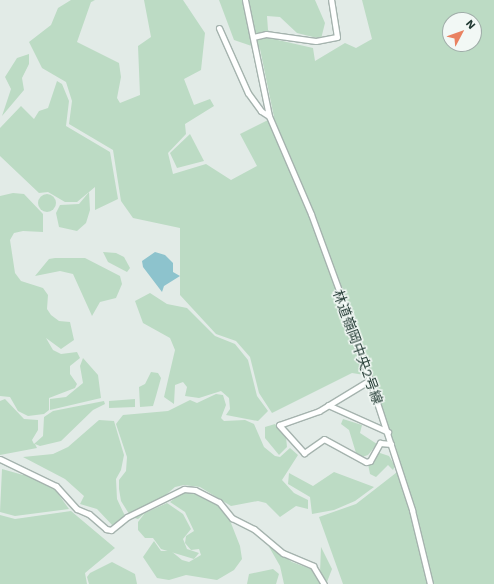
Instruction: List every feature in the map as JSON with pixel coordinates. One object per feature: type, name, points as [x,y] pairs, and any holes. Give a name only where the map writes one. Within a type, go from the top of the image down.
[{"type":"street","points":[[245,0],[269,116]]},
{"type":"street","points":[[253,37],[266,34],[316,41],[337,37],[331,0]]},
{"type":"street","points":[[219,28],[248,93],[261,111],[269,116]]},
{"type":"street","name":"林道嶺岡中央2号線","points":[[269,116],[310,214],[388,432],[430,584]]},
{"type":"street","points":[[370,380],[328,405],[279,425],[304,453],[324,439],[366,462],[370,461],[380,443],[391,444]]},
{"type":"street","points":[[328,405],[388,432]]},
{"type":"street","points":[[0,459],[56,486],[77,509],[89,514],[106,530],[111,530],[127,517],[184,489],[195,490],[218,502],[232,518],[254,529],[283,553],[313,566],[324,584]]},
{"type":"green space","points":[[71,0],[95,0],[91,2],[77,42],[119,63],[121,77],[117,98],[120,103],[140,95],[138,46],[151,37],[144,0],[183,0],[205,33],[201,70],[184,79],[194,105],[210,99],[214,106],[185,124],[186,134],[168,153],[173,174],[206,164],[231,180],[257,166],[240,134],[274,117],[260,49],[234,40],[219,0],[315,0],[325,23],[321,39],[297,33],[280,17],[267,16],[268,30],[278,40],[313,48],[315,61],[345,43],[356,48],[372,39],[362,0],[494,0],[494,584],[343,584],[319,517],[356,504],[401,469],[371,376],[352,373],[272,413],[259,393],[250,357],[236,341],[216,334],[180,295],[180,228],[133,218],[121,201],[113,150],[69,124],[72,101],[66,82],[42,68],[29,42],[51,25],[58,8]]},
{"type":"green space","points":[[29,54],[29,64],[22,78],[24,90],[2,116],[11,89],[5,77],[17,58]]},
{"type":"green space","points":[[57,81],[62,84],[69,101],[66,126],[110,152],[118,199],[95,210],[95,187],[77,202],[65,202],[48,192],[39,193],[0,156],[0,128],[21,106],[34,119],[39,111],[48,108]]},
{"type":"green space","points":[[190,134],[204,161],[177,168],[170,153]]},
{"type":"green space","points":[[89,192],[90,210],[86,223],[77,231],[59,227],[56,213],[60,205],[79,204]]},
{"type":"green space","points":[[13,193],[24,194],[43,214],[43,232],[23,231],[14,233],[10,240],[15,273],[21,281],[43,288],[48,295],[47,309],[51,315],[59,321],[70,322],[74,340],[61,349],[46,338],[53,350],[61,354],[77,352],[80,358],[70,366],[70,374],[77,384],[75,388],[49,398],[49,410],[44,414],[28,416],[18,411],[10,397],[0,396],[0,196]]},
{"type":"green space","points":[[47,194],[53,197],[56,203],[53,209],[47,212],[41,209],[38,203],[41,197]]},
{"type":"green space","points":[[103,252],[116,253],[124,257],[130,268],[127,272],[108,262]]},
{"type":"green space","points":[[85,258],[120,276],[122,284],[116,298],[100,302],[92,316],[73,274],[60,271],[35,276],[49,259]]},
{"type":"green space","points":[[150,293],[167,304],[187,308],[215,336],[235,344],[248,360],[257,396],[268,411],[258,421],[226,415],[230,409],[229,398],[221,391],[199,398],[185,396],[187,387],[183,382],[175,385],[174,404],[164,397],[175,350],[170,338],[143,323],[135,301]]},
{"type":"green space","points":[[83,358],[98,375],[101,398],[50,410],[50,399],[66,397],[83,383],[80,366]]},
{"type":"green space","points":[[151,372],[158,373],[161,378],[153,406],[140,407],[139,387],[145,384]]},
{"type":"green space","points":[[216,394],[223,395],[226,405],[221,418],[224,421],[245,420],[254,424],[264,447],[275,456],[280,457],[290,448],[298,455],[282,480],[294,493],[308,500],[308,509],[296,506],[280,517],[266,503],[258,501],[231,506],[200,487],[184,485],[175,487],[138,519],[131,517],[121,501],[119,489],[119,480],[126,471],[127,457],[116,424],[123,415],[168,411],[190,400],[197,403]]},
{"type":"green space","points":[[5,399],[24,419],[38,420],[38,430],[32,440],[34,444],[43,436],[44,417],[53,411],[104,401],[105,404],[93,410],[61,441],[40,446],[35,444],[37,448],[0,455],[0,401]]},
{"type":"green space","points":[[135,399],[135,407],[109,408],[109,401]]},
{"type":"green space","points":[[343,419],[362,425],[360,433],[377,444],[368,455],[362,457],[356,453],[349,430],[341,424]]},
{"type":"green space","points":[[99,420],[114,421],[124,455],[121,470],[116,479],[117,499],[125,516],[113,526],[97,509],[80,504],[84,496],[65,479],[23,457],[53,454],[68,447]]},
{"type":"green space","points":[[275,424],[286,437],[287,447],[279,455],[265,438],[265,427]]},
{"type":"green space","points":[[377,452],[389,456],[395,466],[393,470],[388,465],[376,477],[370,474],[368,464]]},
{"type":"green space","points":[[2,469],[23,475],[26,473],[54,488],[69,509],[15,516],[0,512]]},
{"type":"green space","points":[[334,472],[374,487],[355,501],[334,510],[312,514],[310,497],[288,484],[289,473],[313,486]]},
{"type":"green space","points":[[184,491],[198,494],[219,505],[229,518],[240,546],[242,559],[234,570],[217,580],[186,575],[169,580],[157,578],[143,557],[154,541],[161,551],[171,551],[182,560],[189,562],[201,555],[199,549],[191,550],[185,543],[186,536],[194,531],[185,512],[170,502]]},
{"type":"green space","points":[[167,503],[183,514],[191,529],[183,539],[187,549],[199,553],[194,559],[161,549],[153,538],[145,538],[138,530],[138,522],[145,513]]},
{"type":"green space","points":[[71,511],[115,548],[85,573],[87,584],[0,584],[0,515],[15,519]]},
{"type":"green space","points":[[268,545],[292,562],[311,569],[321,584],[284,584],[280,566]]},
{"type":"green space","points":[[321,547],[332,569],[327,582],[320,573]]},
{"type":"green space","points":[[112,562],[135,574],[137,584],[89,584],[87,577],[90,573]]},
{"type":"green space","points":[[273,569],[279,574],[276,584],[247,584],[249,574]]},
{"type":"water","points":[[155,252],[165,255],[173,263],[173,272],[180,276],[164,286],[162,292],[143,267],[142,261]]}]
